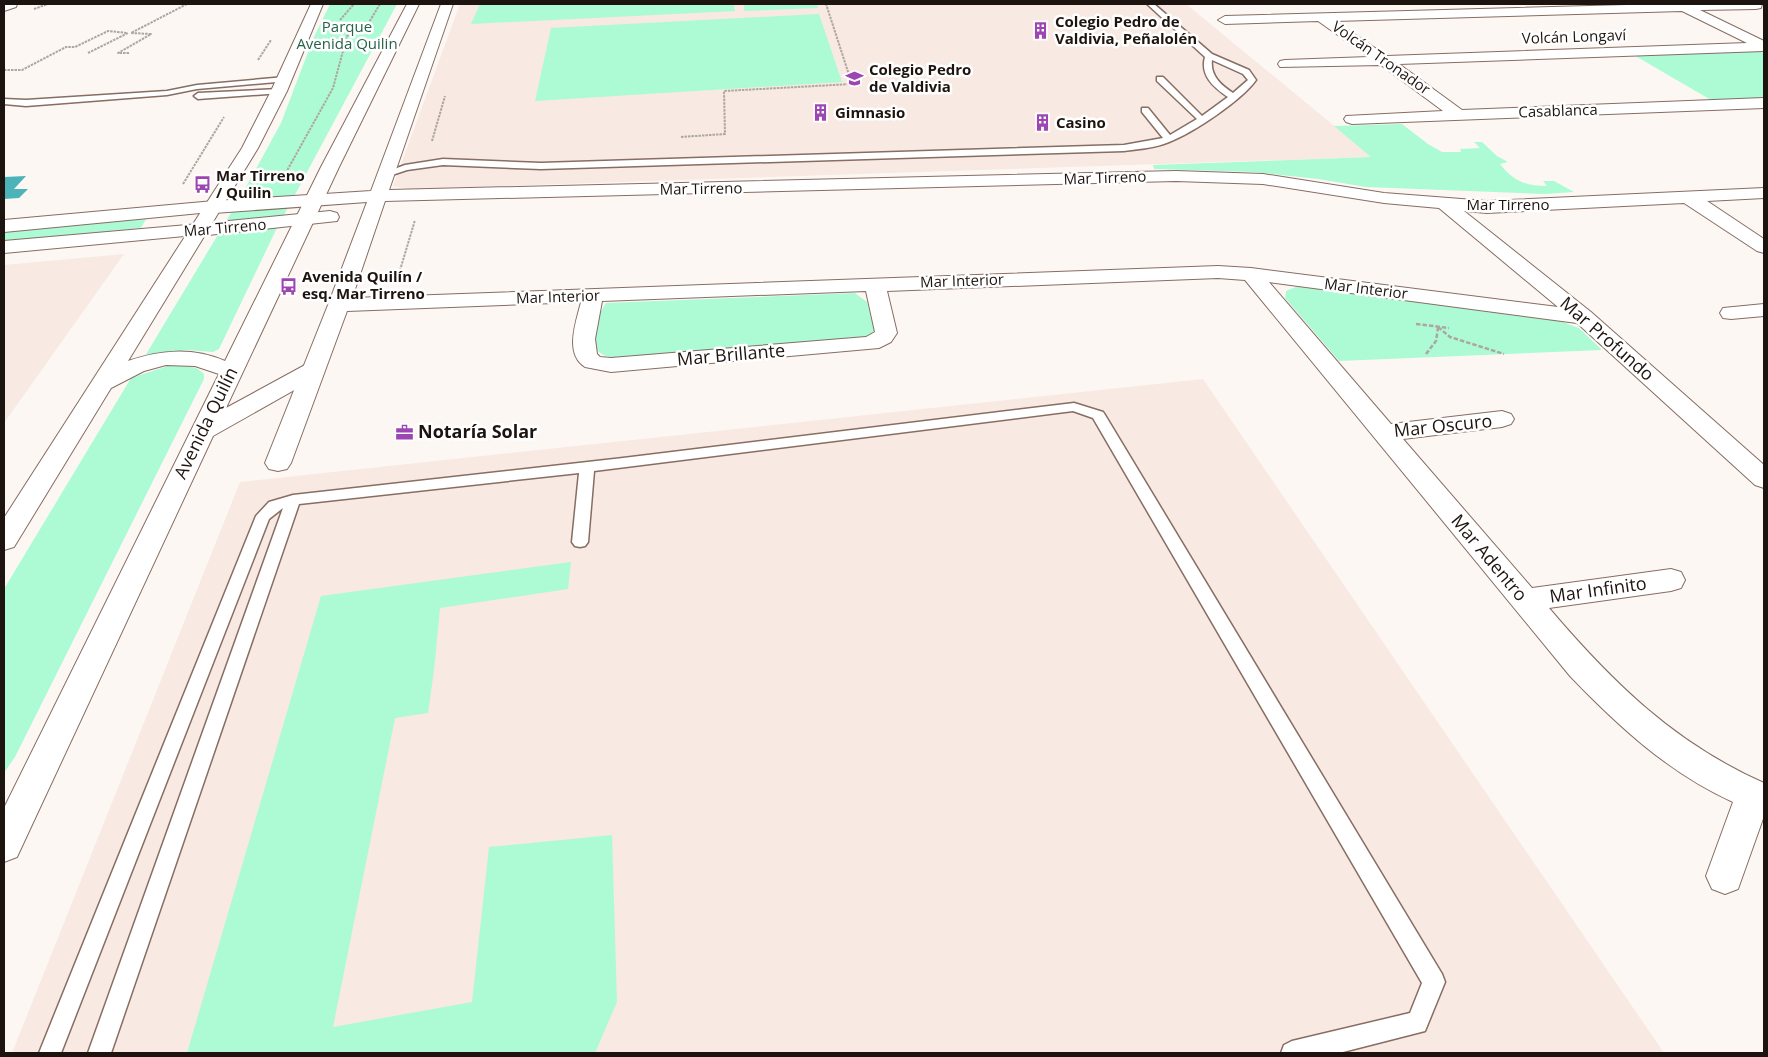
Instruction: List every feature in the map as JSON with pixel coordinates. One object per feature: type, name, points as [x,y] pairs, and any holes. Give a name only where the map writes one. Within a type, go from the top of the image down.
[{"type":"street","points":[[4,7],[12,4]]},
{"type":"street","points":[[7,531],[214,207],[262,127],[317,4]]},
{"type":"street","name":"Avenida Quilín","points":[[4,845],[18,795],[202,432],[413,4]]},
{"type":"street","points":[[278,464],[313,368],[339,305],[448,4]]},
{"type":"street","name":"Volcán Tronador","points":[[1302,4],[1385,60],[1459,115]]},
{"type":"street","points":[[1681,5],[1764,47]]},
{"type":"street","points":[[1226,20],[1681,5],[1756,5]]},
{"type":"street","name":"Volcán Longaví","points":[[1285,64],[1764,47]]},
{"type":"street","name":"Casablanca","points":[[1352,119],[1764,103]]},
{"type":"street","name":"Mar Tirreno","points":[[4,247],[199,230],[310,210],[444,196],[1198,176],[1282,181],[1365,195],[1446,204],[1517,207],[1764,194]]},
{"type":"street","name":"Mar Tirreno","points":[[375,204],[420,202],[444,196]]},
{"type":"street","points":[[1689,198],[1764,247]]},
{"type":"street","name":"Mar Profundo","points":[[1446,204],[1583,317],[1764,478]]},
{"type":"street","name":"Mar Tirreno","points":[[4,226],[214,207],[310,210]]},
{"type":"street","name":"Mar Interior","points":[[339,305],[1218,272],[1251,274],[1583,317]]},
{"type":"street","name":"Mar Adentro","points":[[1251,274],[1581,667],[1622,709],[1647,731],[1698,766],[1759,797]]},
{"type":"street","name":"Mar Brillante","points":[[593,296],[583,349],[588,360],[611,365],[871,343],[883,337],[886,333],[875,284]]},
{"type":"street","points":[[1731,313],[1764,310]]},
{"type":"street","points":[[101,385],[122,372],[143,364],[169,358],[194,358],[211,361],[231,371]]},
{"type":"street","points":[[202,432],[313,368]]},
{"type":"street","name":"Mar Oscuro","points":[[1384,432],[1502,419]]},
{"type":"street","name":"Mar Infinito","points":[[1525,600],[1671,580]]},
{"type":"street","points":[[1725,876],[1759,797]]},
{"type":"lane","points":[[386,174],[409,165],[466,161],[512,166],[561,165],[1124,148],[1151,145],[1168,139],[1201,119],[1246,88],[1252,80],[1246,72],[1209,56],[1150,4]]},
{"type":"lane","points":[[1209,56],[1206,64],[1208,74],[1219,88],[1233,97]]},
{"type":"lane","points":[[1160,79],[1201,119]]},
{"type":"lane","points":[[4,102],[26,103],[167,93],[197,87],[245,82],[282,85]]},
{"type":"lane","points":[[167,93],[195,97],[238,94],[282,85]]},
{"type":"lane","points":[[1145,110],[1168,139]]},
{"type":"lane","points":[[50,1053],[263,516],[274,506],[293,500],[587,467],[1074,407],[1098,415],[1434,982],[1417,1023],[1292,1053]]},
{"type":"lane","points":[[580,542],[587,467]]},
{"type":"lane","points":[[99,1053],[293,500]]},
{"type":"path","points":[[131,33],[187,4]]},
{"type":"path","points":[[284,176],[333,88],[347,36],[370,25],[380,4]]},
{"type":"path","points":[[676,137],[725,134],[724,91],[852,84],[826,4]]},
{"type":"path","points":[[4,71],[22,70],[66,47],[75,47],[108,31],[151,34],[118,53],[129,53]]},
{"type":"path","points":[[88,53],[126,33]]},
{"type":"path","points":[[245,82],[267,45]]},
{"type":"path","points":[[166,212],[238,94]]},
{"type":"path","points":[[431,147],[445,96]]},
{"type":"path","points":[[390,303],[420,202]]},
{"type":"path","points":[[1426,354],[1436,342],[1439,328],[1450,337],[1504,354]]},
{"type":"shaded area","name":"Colegio Pedro de Valdivia","points":[[460,4],[1186,4],[1372,157],[409,189],[393,186]]},
{"type":"shaded area","points":[[124,254],[4,423],[4,265]]},
{"type":"shaded area","points":[[1203,379],[1664,1053],[12,1053],[240,482]]},
{"type":"green space","name":"Parque Avenida Quilin","points":[[330,4],[397,4],[275,232],[219,349],[213,352],[187,350],[146,358],[145,356],[240,198],[281,123],[313,39]]},
{"type":"green space","points":[[480,4],[734,4],[735,11],[471,24]]},
{"type":"green space","points":[[744,4],[817,4],[818,8],[744,11]]},
{"type":"green space","points":[[819,14],[842,82],[535,101],[551,28]]},
{"type":"green space","points":[[1752,49],[1764,53],[1764,98],[1711,100],[1632,54]]},
{"type":"green space","points":[[1402,124],[1442,152],[1461,152],[1460,149],[1480,148],[1474,142],[1482,142],[1497,156],[1508,162],[1500,164],[1510,175],[1520,181],[1526,184],[1547,186],[1543,181],[1554,181],[1574,192],[1545,194],[1366,187],[1318,179],[1254,172],[1154,169],[1153,165],[1371,157],[1334,126]]},
{"type":"green space","points":[[146,219],[141,228],[4,242],[4,232]]},
{"type":"green space","points":[[1304,286],[1560,321],[1579,328],[1602,350],[1339,361],[1285,298],[1286,291]]},
{"type":"green space","points":[[855,293],[867,302],[874,330],[872,334],[860,339],[618,358],[599,352],[593,338],[597,320],[606,303]]},
{"type":"green space","points":[[174,364],[194,367],[204,374],[204,379],[15,757],[4,773],[4,589],[131,378]]},
{"type":"green space","points":[[571,562],[568,589],[440,608],[428,713],[395,718],[333,1027],[472,1002],[489,847],[612,835],[617,1002],[595,1053],[187,1053],[321,596]]},
{"type":"water","points":[[26,176],[14,189],[28,189],[19,198],[4,199],[4,177]]},
{"type":"place","name":"Colegio Pedro de Valdivia, Peñalolén","points":[[1041,31]]},
{"type":"place","name":"Colegio Pedro de Valdivia","points":[[855,79]]},
{"type":"place","name":"Gimnasio","points":[[821,113]]},
{"type":"place","name":"Casino","points":[[1042,123]]},
{"type":"place","name":"Mar Tirreno / Quilin","points":[[202,185]]},
{"type":"place","name":"Avenida Quilín / esq. Mar Tirreno","points":[[288,286]]},
{"type":"place","name":"Notaría Solar","points":[[404,432]]}]
